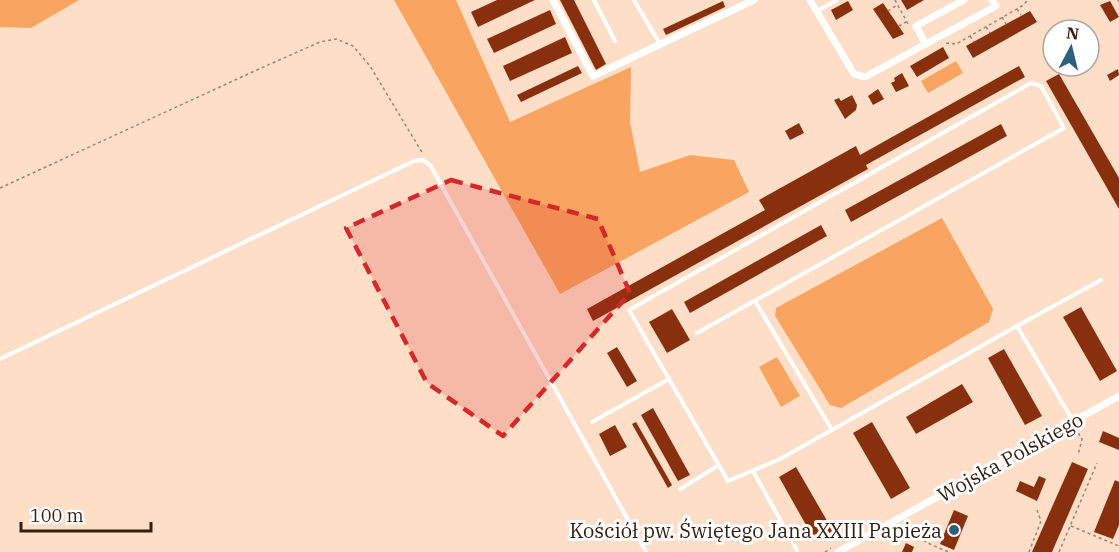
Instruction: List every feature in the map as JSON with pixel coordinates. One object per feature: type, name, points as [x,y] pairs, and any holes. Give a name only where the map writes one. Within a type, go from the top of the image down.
[{"type":"street","points":[[553,0],[592,76],[754,0]]},
{"type":"street","points":[[810,0],[854,74],[865,77],[996,6],[992,0]]},
{"type":"street","points":[[925,43],[916,26],[964,0]]},
{"type":"street","name":"Wojska Polskiego","points":[[838,552],[1074,424],[1119,396]]},
{"type":"lane","points":[[594,0],[615,41]]},
{"type":"lane","points":[[634,0],[660,44]]},
{"type":"lane","points":[[816,11],[837,0]]},
{"type":"lane","points":[[698,333],[1064,128],[1041,86],[1031,83],[629,310],[728,481],[780,459],[1101,280]]},
{"type":"lane","points":[[0,359],[414,161],[423,160],[430,165],[646,552]]},
{"type":"lane","points":[[755,301],[832,430]]},
{"type":"lane","points":[[1017,326],[1074,424]]},
{"type":"lane","points":[[592,422],[669,379]]},
{"type":"lane","points":[[680,489],[719,465]]},
{"type":"lane","points":[[753,471],[797,550]]},
{"type":"path","points":[[895,0],[911,30]]},
{"type":"path","points":[[939,42],[956,44],[1017,9],[1028,0]]},
{"type":"path","points":[[888,10],[897,5]]},
{"type":"path","points":[[1017,9],[1021,15]]},
{"type":"path","points":[[1002,17],[1006,24]]},
{"type":"path","points":[[899,26],[906,22]]},
{"type":"path","points":[[986,27],[990,33]]},
{"type":"path","points":[[970,36],[974,42]]},
{"type":"path","points":[[0,188],[259,69],[320,42],[336,39],[352,46],[370,66],[430,165]]},
{"type":"path","points":[[1074,424],[1082,439],[1078,455]]},
{"type":"path","points":[[1059,552],[1097,463]]},
{"type":"path","points":[[1029,552],[1041,520],[1041,515],[1037,510]]},
{"type":"path","points":[[905,523],[912,534],[949,552]]},
{"type":"path","points":[[1070,526],[1119,546]]},
{"type":"highlighted area","points":[[451,180],[598,219],[630,293],[503,436],[427,383],[346,228]]},
{"type":"shaded area","points":[[0,0],[79,0],[31,28],[0,27]]},
{"type":"shaded area","points":[[394,0],[456,0],[510,122],[631,67],[630,122],[640,172],[690,155],[734,160],[749,192],[560,294]]},
{"type":"shaded area","points":[[956,61],[963,73],[928,93],[921,81]]},
{"type":"shaded area","points":[[942,218],[993,309],[989,322],[841,408],[830,405],[775,316],[776,308]]},
{"type":"shaded area","points":[[777,357],[800,396],[781,407],[759,367]]},
{"type":"building","points":[[497,0],[535,0],[478,27],[471,12]]},
{"type":"building","points":[[560,0],[574,0],[606,64],[596,70]]},
{"type":"building","points":[[901,0],[924,0],[907,10]]},
{"type":"building","points":[[723,1],[725,7],[666,35],[663,29]]},
{"type":"building","points":[[848,1],[853,10],[836,20],[831,10]]},
{"type":"building","points":[[1110,1],[1119,17],[1110,22],[1100,5]]},
{"type":"building","points":[[883,3],[904,34],[893,39],[873,9]]},
{"type":"building","points":[[550,10],[556,24],[494,53],[487,39]]},
{"type":"building","points":[[1030,11],[1037,22],[973,58],[966,46]]},
{"type":"building","points":[[565,37],[572,53],[510,81],[503,66]]},
{"type":"building","points":[[943,47],[949,58],[917,77],[910,66]]},
{"type":"building","points":[[578,66],[582,73],[521,102],[517,95]]},
{"type":"building","points":[[1019,66],[1025,77],[866,165],[868,169],[593,321],[587,309],[765,210],[759,200],[856,146],[860,155]]},
{"type":"building","points":[[1118,69],[1119,75],[1110,81],[1107,75]]},
{"type":"building","points":[[902,73],[909,86],[896,92],[891,83]]},
{"type":"building","points":[[1052,78],[1061,78],[1119,178],[1119,209],[1046,81]]},
{"type":"building","points":[[878,89],[884,99],[873,105],[868,96]]},
{"type":"building","points":[[852,95],[857,105],[856,110],[845,119],[834,100],[839,98],[841,101]]},
{"type":"building","points":[[799,123],[804,133],[790,140],[785,131]]},
{"type":"building","points":[[1001,124],[1007,136],[851,222],[845,210]]},
{"type":"building","points":[[821,225],[827,236],[690,313],[684,302]]},
{"type":"building","points":[[1081,307],[1117,371],[1100,381],[1063,317]]},
{"type":"building","points":[[672,309],[690,340],[667,353],[649,322]]},
{"type":"building","points":[[617,347],[637,381],[627,387],[607,353]]},
{"type":"building","points":[[1004,349],[1042,416],[1025,425],[988,358]]},
{"type":"building","points":[[962,384],[973,402],[916,434],[906,417]]},
{"type":"building","points":[[653,408],[690,475],[678,481],[641,415]]},
{"type":"building","points":[[636,422],[672,485],[668,488],[632,424]]},
{"type":"building","points":[[872,422],[910,488],[891,499],[853,433]]},
{"type":"building","points":[[615,425],[627,447],[610,456],[599,434]]},
{"type":"building","points":[[1103,431],[1119,438],[1119,450],[1099,442]]},
{"type":"building","points":[[1072,462],[1088,469],[1052,552],[1032,552]]},
{"type":"building","points":[[796,467],[833,531],[815,541],[779,477]]},
{"type":"building","points":[[1039,476],[1046,479],[1037,501],[1016,491],[1020,481],[1034,487]]},
{"type":"building","points":[[1115,480],[1119,482],[1119,525],[1113,539],[1094,532]]},
{"type":"building","name":"Kościół pw. Świętego Jana XXIII Papieża","points":[[954,510],[968,516],[954,550],[940,544]]},
{"type":"building","points":[[906,543],[914,547],[912,552],[902,552]]},
{"type":"place","name":"Kościół pw. Świętego Jana XXIII Papieża","points":[[954,530]]}]
